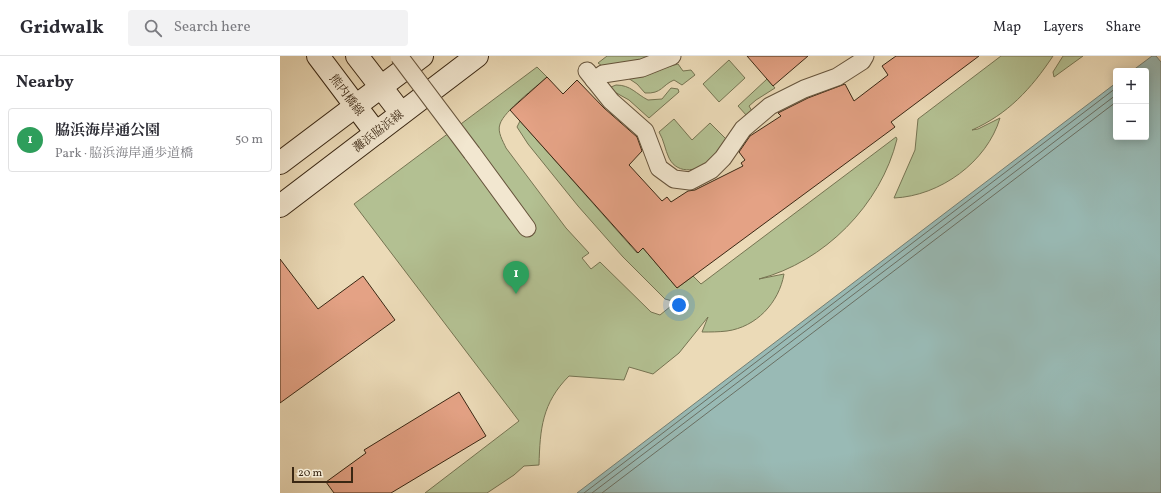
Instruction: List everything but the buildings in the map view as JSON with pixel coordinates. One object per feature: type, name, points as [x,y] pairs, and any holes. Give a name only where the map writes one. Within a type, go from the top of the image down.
[{"type":"street","name":"熊内橋線","points":[[318,56],[376,133]]},
{"type":"street","points":[[357,56],[401,113]]},
{"type":"street","points":[[399,56],[526,228]]},
{"type":"street","points":[[280,163],[422,56]]},
{"type":"street","name":"灘浜脇浜線","points":[[280,206],[477,56]]},
{"type":"street","points":[[672,56],[642,68],[591,76],[612,101],[645,131],[659,168],[674,179],[690,181],[711,170],[723,158],[744,129],[770,106],[804,89],[837,77],[862,61],[865,56]]},
{"type":"green space","points":[[607,56],[652,56],[634,65],[605,68],[598,63]]},
{"type":"green space","points":[[1001,56],[1053,56],[1045,68],[1018,99],[997,116],[972,130],[978,129],[1000,118],[994,134],[973,162],[959,174],[928,191],[911,196],[894,198],[915,150],[918,119]]},
{"type":"green space","points":[[1063,56],[1083,56],[1054,77],[1053,72]]},
{"type":"green space","points":[[729,60],[745,78],[719,102],[703,84]]},
{"type":"green space","points":[[678,64],[683,71],[691,70],[695,75],[682,85],[674,80],[658,91],[645,93],[637,84],[628,78]]},
{"type":"green space","points":[[537,67],[547,77],[507,113],[500,124],[500,133],[506,148],[566,228],[589,253],[582,258],[591,269],[600,262],[651,312],[660,315],[676,302],[665,299],[623,257],[578,206],[528,144],[517,127],[520,121],[637,253],[643,248],[677,288],[693,276],[701,284],[896,137],[897,139],[889,163],[878,186],[863,208],[846,227],[827,245],[806,259],[783,271],[759,279],[784,274],[777,295],[764,312],[756,319],[738,329],[702,332],[708,317],[679,353],[653,374],[629,367],[624,380],[569,376],[553,396],[544,417],[540,440],[539,465],[524,466],[514,475],[487,493],[425,493],[519,421],[354,204]]},
{"type":"green space","points":[[767,79],[775,88],[749,106],[752,111],[747,116],[738,106]]},
{"type":"green space","points":[[616,85],[626,86],[648,100],[662,99],[671,88],[678,89],[679,92],[649,118],[629,100],[611,90],[611,87]]},
{"type":"green space","points":[[674,119],[692,140],[710,123],[726,139],[716,155],[707,163],[695,169],[683,169],[673,164],[669,158],[659,132]]},
{"type":"water","points":[[1152,56],[1156,56],[1161,62],[1161,493],[577,493],[1113,85],[1113,140],[1149,140],[1149,68],[1136,68]]},
{"type":"place","name":"脇浜海岸通公園","points":[[516,294]]}]
